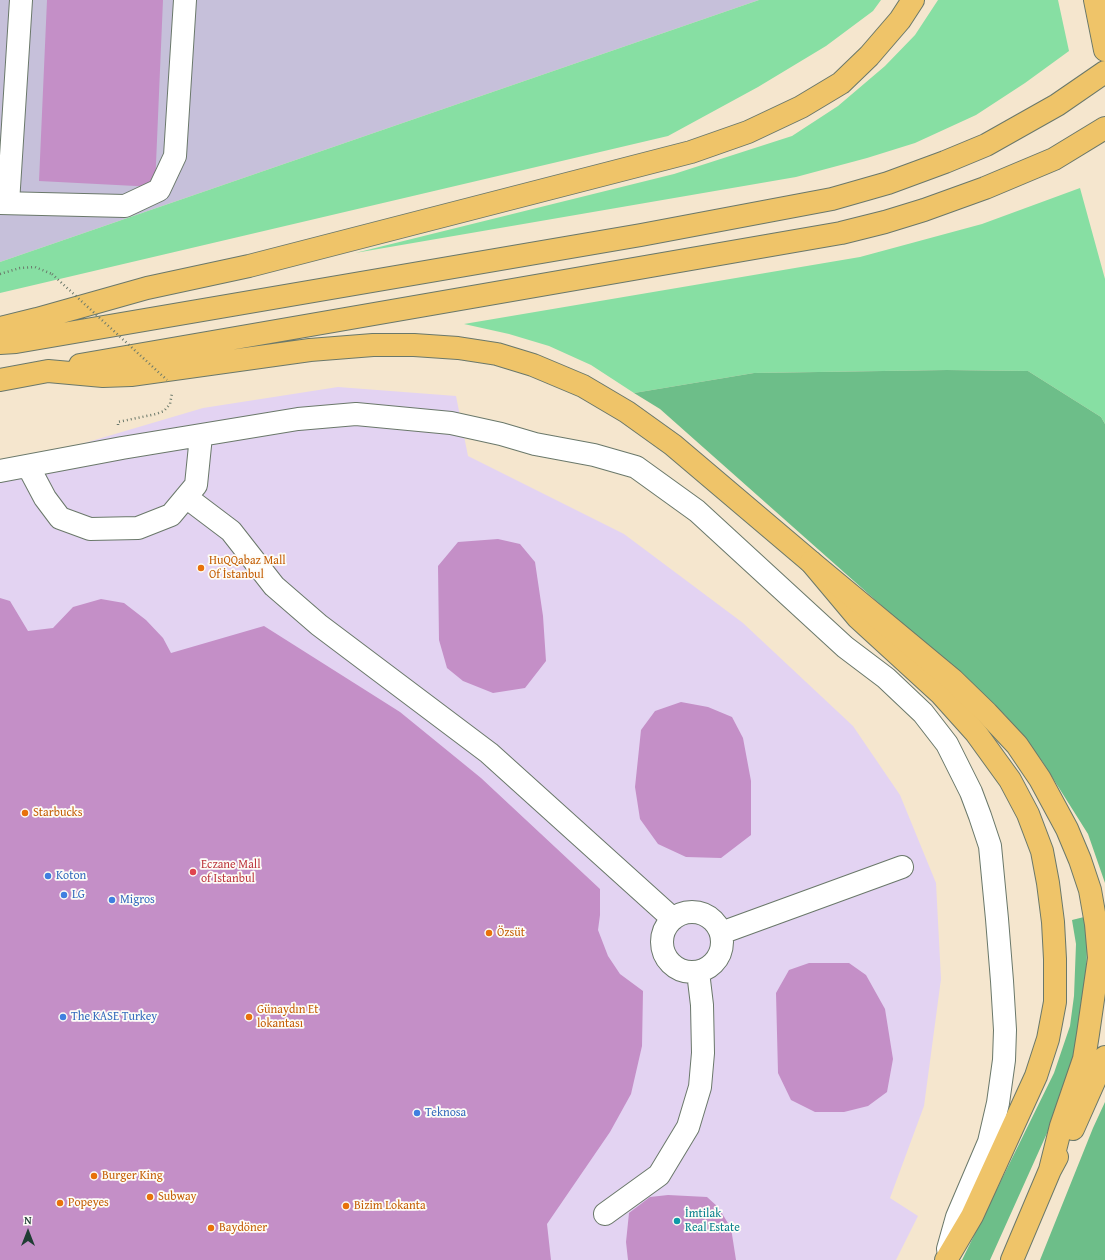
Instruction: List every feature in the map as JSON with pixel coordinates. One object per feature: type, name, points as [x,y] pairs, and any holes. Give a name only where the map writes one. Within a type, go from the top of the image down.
[{"type":"main road","points":[[0,328],[147,288],[249,266],[691,152],[748,132],[801,107],[841,83],[869,56],[900,20],[913,0]]},
{"type":"main road","points":[[1095,0],[1105,50]]},
{"type":"main road","points":[[0,343],[16,342],[641,235],[832,199],[888,183],[952,160],[986,145],[1057,105],[1105,72]]},
{"type":"main road","points":[[0,380],[842,233],[924,210],[985,188],[1054,159],[1105,128]]},
{"type":"main road","points":[[0,392],[48,371],[103,376],[131,375],[310,350],[373,345],[414,345],[458,348],[497,354],[533,365],[583,386],[627,412],[674,445],[811,562],[910,643],[953,680],[987,713],[1017,745],[1040,779],[1067,829],[1080,860],[1090,890],[1096,924],[1099,958],[1084,1059],[1061,1126],[1050,1170]]},
{"type":"main road","points":[[811,562],[858,618],[940,694],[976,733],[1010,780],[1028,814],[1042,851],[1053,922],[1055,959],[1055,1002],[1048,1039],[1036,1076],[979,1202],[945,1260]]},
{"type":"main road","points":[[1012,1260],[1050,1170],[1075,1125],[1105,1057]]},
{"type":"lane","points":[[21,0],[4,203],[125,206],[159,190],[175,156],[185,0]]},
{"type":"lane","points":[[0,471],[122,448],[298,419],[356,414],[451,423],[501,434],[535,444],[594,455],[636,467],[697,511],[845,647],[886,678],[923,713],[947,744],[971,792],[990,846],[1002,981],[1005,1030],[1004,1060],[998,1103],[989,1142],[957,1217],[945,1260]]},
{"type":"lane","points":[[28,466],[45,498],[60,518],[90,529],[138,528],[171,514],[196,485],[201,436]]},
{"type":"lane","points":[[186,497],[231,531],[274,586],[319,625],[489,753],[673,919]]},
{"type":"lane","points":[[721,933],[902,867]]},
{"type":"lane","points":[[691,912],[709,918],[716,924],[721,933],[722,942],[720,953],[715,962],[708,968],[698,972],[678,970],[670,964],[664,955],[662,935],[666,926],[681,914],[691,912]]},
{"type":"lane","points":[[605,1214],[658,1175],[688,1127],[700,1087],[703,1053],[702,1004],[698,972]]},
{"type":"path","points":[[0,274],[20,268],[35,267],[52,274],[167,380],[169,384]]},
{"type":"path","points":[[122,448],[118,422],[164,411],[170,404],[172,396],[171,388]]},
{"type":"shaded area","points":[[0,0],[759,0],[0,262]]},
{"type":"shaded area","points":[[338,387],[456,396],[468,456],[624,534],[743,623],[853,726],[900,795],[936,883],[941,979],[924,1106],[890,1198],[918,1216],[896,1260],[0,1260],[0,468],[203,408]]},
{"type":"green space","points":[[759,0],[881,0],[873,11],[826,46],[758,87],[668,136],[0,293],[0,262]]},
{"type":"green space","points":[[938,0],[1058,0],[1069,51],[1025,83],[976,115],[915,143],[867,158],[796,177],[355,253],[674,174],[792,136],[838,106],[885,66],[915,35]]},
{"type":"green space","points":[[1080,188],[1105,279],[1105,424],[1101,417],[1028,371],[947,370],[754,373],[634,393],[591,365],[549,346],[509,334],[464,324],[860,257],[982,224]]},
{"type":"green space","points":[[947,370],[1028,371],[1101,417],[1105,424],[1105,883],[1088,834],[1042,761],[1005,715],[660,409],[634,393],[754,373]]},
{"type":"green space","points":[[1084,917],[1087,946],[1086,997],[1083,1025],[1061,1102],[990,1260],[962,1260],[1054,1073],[1070,1026],[1074,996],[1076,944],[1072,920]]},
{"type":"green space","points":[[1105,1102],[1105,1260],[1040,1260],[1093,1128]]},
{"type":"building","points":[[47,0],[163,0],[155,187],[39,181]]},
{"type":"building","points":[[498,539],[520,544],[535,562],[543,616],[546,661],[525,688],[493,693],[463,681],[447,668],[439,640],[438,566],[458,542]]},
{"type":"building","points":[[0,598],[10,601],[28,631],[53,628],[73,607],[101,599],[124,603],[146,620],[163,638],[171,653],[264,626],[400,712],[481,778],[600,889],[600,915],[598,930],[608,956],[620,974],[643,991],[642,1046],[631,1094],[610,1132],[547,1224],[551,1260],[0,1260]]},
{"type":"building","points":[[681,702],[708,707],[732,717],[743,738],[751,781],[751,835],[721,858],[686,857],[658,844],[640,819],[635,787],[641,730],[655,711]]},
{"type":"building","points":[[809,963],[849,963],[866,975],[885,1009],[893,1059],[887,1092],[868,1106],[844,1112],[815,1112],[791,1100],[778,1073],[776,993],[789,970]]},
{"type":"building","name":"İmtilak Real Estate","points":[[668,1195],[707,1197],[718,1207],[731,1228],[736,1260],[628,1260],[626,1242],[629,1213],[650,1197]]},
{"type":"place","name":"HuQQabaz Mall Of İstanbul","points":[[201,568]]},
{"type":"place","name":"Starbucks","points":[[25,813]]},
{"type":"place","name":"Eczane Mall of Istanbul","points":[[193,872]]},
{"type":"place","name":"Koton","points":[[48,876]]},
{"type":"place","name":"LG","points":[[64,895]]},
{"type":"place","name":"Migros","points":[[112,900]]},
{"type":"place","name":"Özsüt","points":[[489,933]]},
{"type":"place","name":"The KASE Turkey","points":[[63,1017]]},
{"type":"place","name":"Günaydın Et lokantası","points":[[249,1017]]},
{"type":"place","name":"Teknosa","points":[[417,1113]]},
{"type":"place","name":"Burger King","points":[[94,1176]]},
{"type":"place","name":"Subway","points":[[150,1197]]},
{"type":"place","name":"Popeyes","points":[[60,1203]]},
{"type":"place","name":"Bizim Lokanta","points":[[346,1206]]},
{"type":"place","name":"İmtilak Real Estate","points":[[677,1221]]},
{"type":"place","name":"Baydöner","points":[[211,1228]]}]
